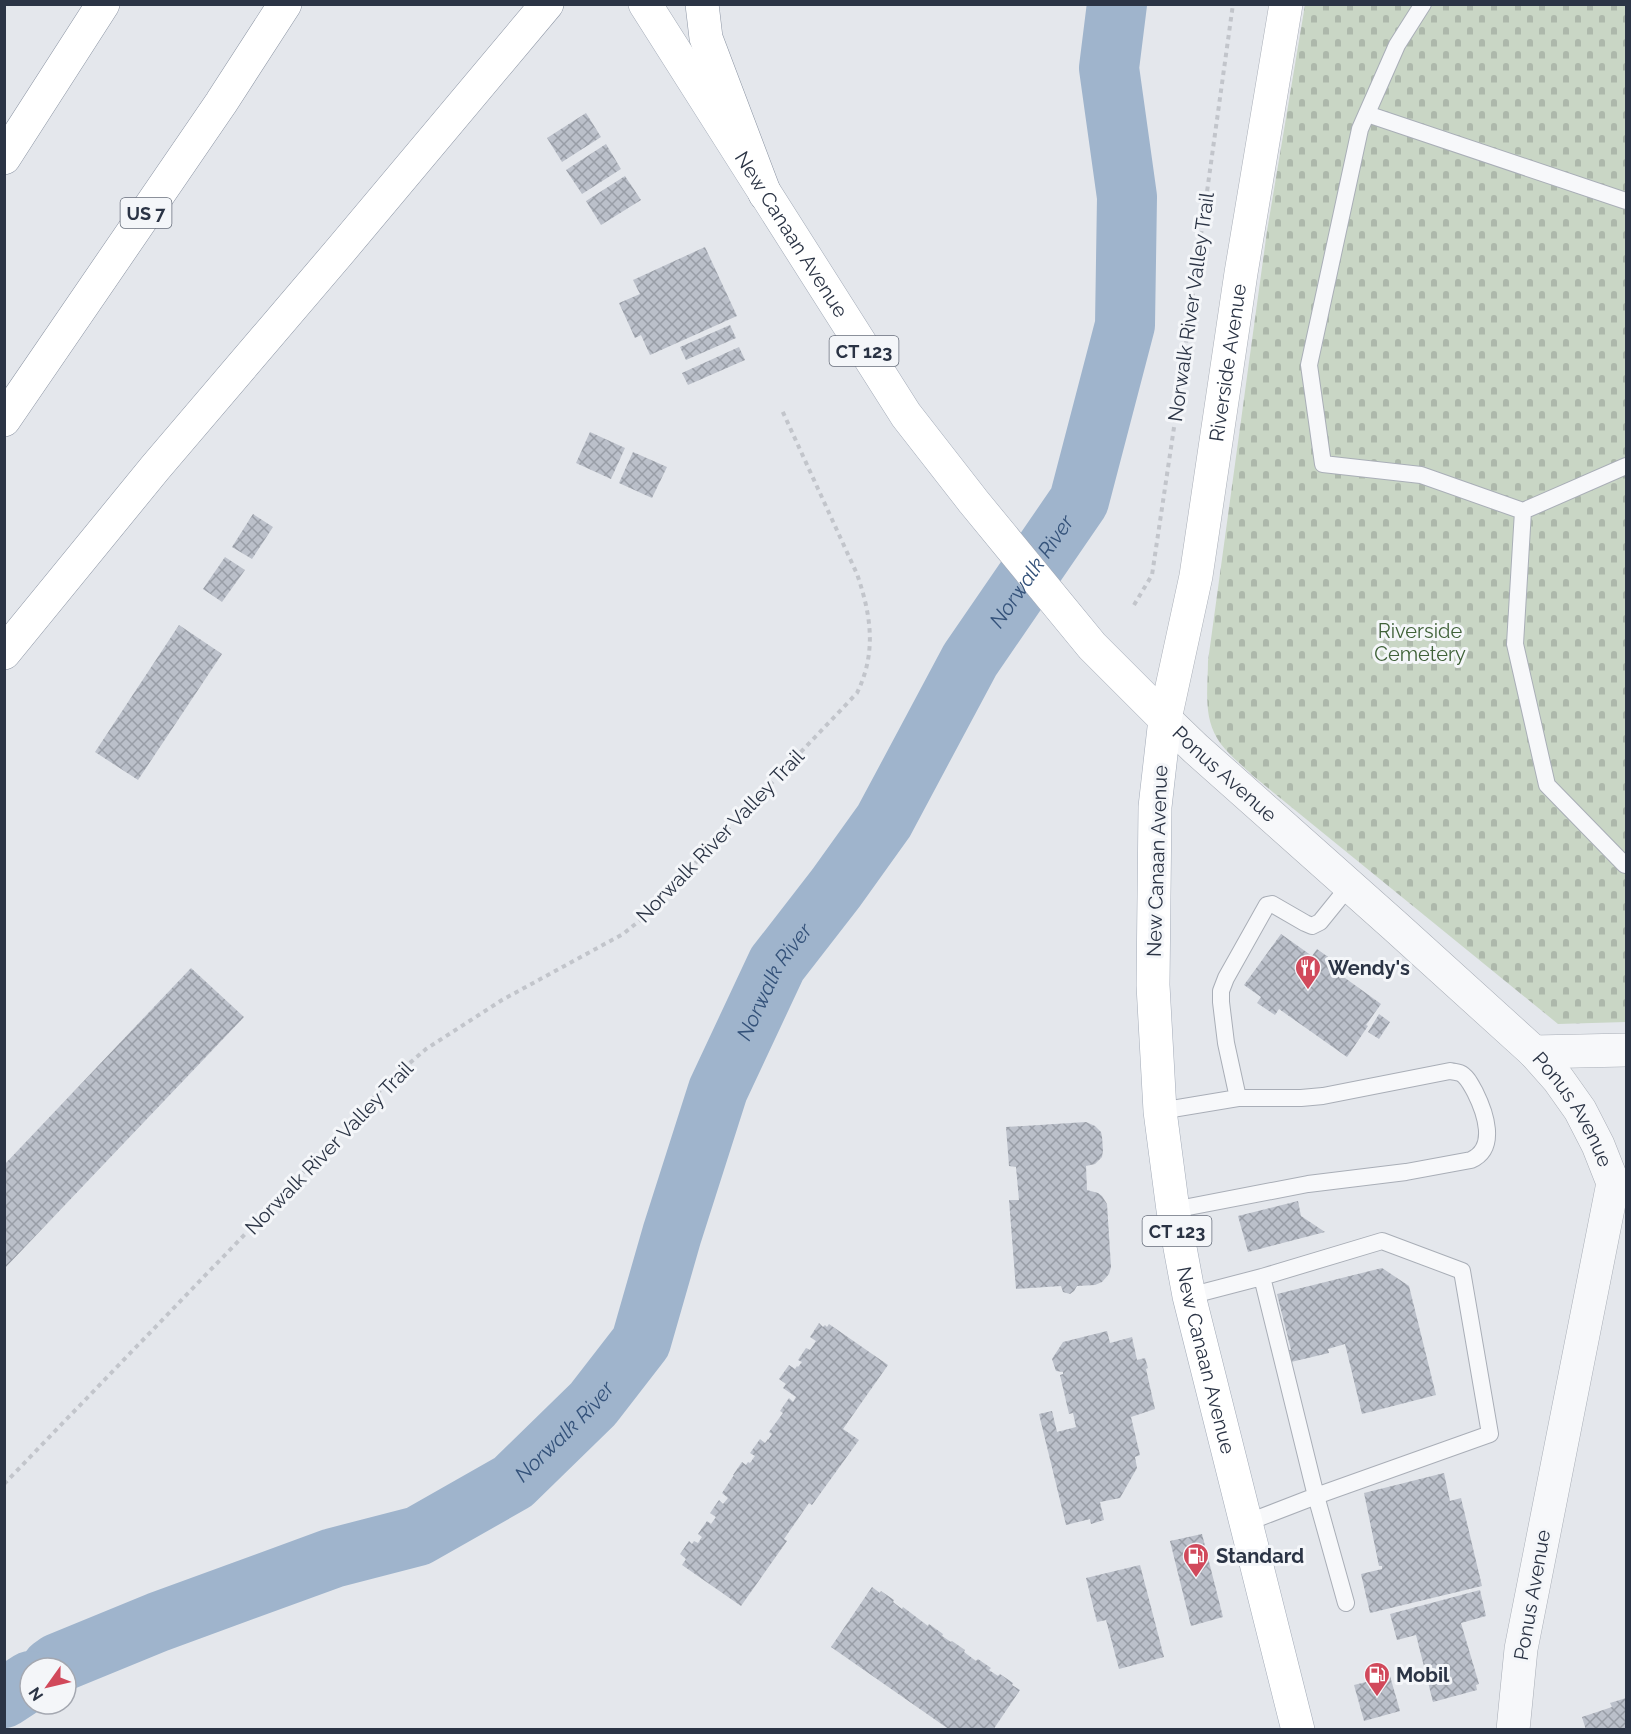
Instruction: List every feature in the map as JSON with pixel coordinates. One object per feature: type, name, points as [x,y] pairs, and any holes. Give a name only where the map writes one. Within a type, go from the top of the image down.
[{"type":"main road","points":[[4,159],[104,4]]},
{"type":"main road","name":"US 7","points":[[4,420],[221,103],[285,4]]},
{"type":"main road","points":[[4,653],[155,468],[547,4]]},
{"type":"main road","name":"New Canaan Avenue","points":[[645,4],[900,407],[973,501],[1110,666],[1165,720],[1155,819],[1153,985],[1160,1112],[1173,1210],[1189,1296],[1298,1730]]},
{"type":"main road","points":[[702,4],[706,38],[765,194]]},
{"type":"main road","name":"Riverside Avenue","points":[[1165,720],[1196,576],[1241,273],[1286,4]]},
{"type":"street","name":"Ponus Avenue","points":[[1165,720],[1534,1052],[1558,1079],[1580,1110],[1598,1145],[1619,1170],[1521,1649],[1513,1730]]},
{"type":"street","points":[[1534,1052],[1626,1050]]},
{"type":"lane","points":[[1424,4],[1397,45],[1360,129],[1309,365],[1323,464],[1420,475],[1523,511],[1626,466]]},
{"type":"lane","points":[[1367,114],[1626,201]]},
{"type":"lane","points":[[1523,511],[1515,644],[1547,785],[1626,864]]},
{"type":"lane","points":[[1238,1098],[1226,1043],[1221,1002],[1221,991],[1226,978],[1268,906],[1272,904],[1312,926],[1320,922],[1350,885]]},
{"type":"lane","points":[[1160,1112],[1238,1098],[1323,1096],[1450,1071],[1461,1073],[1469,1081],[1482,1105],[1488,1132],[1484,1149],[1479,1157],[1471,1160],[1406,1172],[1308,1184],[1173,1210]]},
{"type":"lane","points":[[1189,1296],[1382,1241],[1462,1271],[1490,1434],[1246,1523]]},
{"type":"lane","points":[[1262,1277],[1316,1496],[1346,1603]]},
{"type":"path","name":"Norwalk River Valley Trail","points":[[1134,605],[1152,575],[1233,4]]},
{"type":"path","name":"Norwalk River Valley Trail","points":[[4,1484],[276,1202],[390,1080],[426,1049],[502,1000],[623,934],[644,917],[857,693],[865,677],[870,654],[870,625],[865,598],[857,574],[781,408]]},
{"type":"green space","name":"Riverside Cemetery","points":[[1305,5],[1626,5],[1626,1022],[1558,1024],[1252,775],[1224,748],[1210,720],[1207,700],[1208,661],[1267,231]]},
{"type":"building","points":[[586,113],[601,137],[562,162],[547,138]]},
{"type":"building","points":[[606,144],[621,169],[582,194],[566,170]]},
{"type":"building","points":[[625,176],[641,200],[601,225],[586,201]]},
{"type":"building","points":[[705,247],[737,316],[650,355],[641,335],[635,338],[619,303],[640,294],[633,280]]},
{"type":"building","points":[[730,325],[736,338],[686,360],[680,347]]},
{"type":"building","points":[[739,347],[745,360],[688,385],[682,373]]},
{"type":"building","points":[[590,432],[625,448],[611,479],[576,463]]},
{"type":"building","points":[[633,452],[667,467],[652,498],[619,483]]},
{"type":"building","points":[[253,514],[273,527],[252,559],[232,547]]},
{"type":"building","points":[[225,557],[245,570],[222,602],[203,589]]},
{"type":"building","points":[[179,625],[222,654],[138,780],[95,752]]},
{"type":"building","name":"Wendy's","points":[[1281,934],[1312,956],[1317,949],[1338,964],[1334,970],[1381,1004],[1347,1057],[1279,1009],[1275,1015],[1257,1003],[1261,997],[1244,985]]},
{"type":"building","points":[[191,968],[244,1017],[4,1269],[4,1165]]},
{"type":"building","points":[[1379,1014],[1390,1022],[1379,1039],[1368,1032]]},
{"type":"building","points":[[1086,1122],[1095,1126],[1101,1132],[1102,1137],[1102,1157],[1095,1164],[1086,1166],[1087,1190],[1098,1193],[1107,1204],[1111,1267],[1109,1274],[1102,1282],[1095,1285],[1077,1286],[1070,1294],[1063,1292],[1061,1286],[1016,1289],[1009,1200],[1019,1200],[1016,1167],[1009,1166],[1006,1127]]},
{"type":"building","points":[[1298,1201],[1301,1216],[1325,1232],[1248,1252],[1238,1216]]},
{"type":"building","points":[[1382,1268],[1409,1286],[1436,1395],[1362,1414],[1345,1344],[1328,1349],[1329,1353],[1291,1362],[1289,1350],[1291,1350],[1277,1294]]},
{"type":"building","points":[[819,1323],[823,1327],[829,1324],[888,1365],[843,1429],[859,1440],[812,1505],[809,1503],[784,1539],[787,1541],[741,1606],[682,1565],[686,1559],[680,1554],[689,1541],[692,1544],[694,1541],[698,1543],[702,1537],[698,1534],[707,1521],[711,1524],[716,1517],[710,1513],[719,1500],[723,1504],[728,1498],[722,1493],[733,1475],[742,1462],[746,1465],[750,1463],[755,1456],[750,1453],[760,1439],[765,1443],[768,1440],[772,1434],[769,1432],[783,1413],[780,1411],[789,1398],[793,1402],[796,1397],[783,1388],[786,1384],[779,1379],[789,1365],[795,1369],[802,1362],[798,1360],[806,1348],[810,1350],[816,1341],[810,1337]]},
{"type":"building","points":[[1107,1331],[1110,1343],[1132,1337],[1137,1360],[1145,1358],[1155,1409],[1131,1417],[1140,1455],[1135,1457],[1137,1468],[1120,1498],[1100,1502],[1104,1520],[1091,1524],[1090,1519],[1066,1525],[1039,1414],[1052,1411],[1057,1432],[1076,1427],[1073,1413],[1069,1414],[1060,1375],[1063,1372],[1056,1371],[1052,1359],[1063,1342]]},
{"type":"building","points":[[1444,1473],[1450,1501],[1461,1498],[1482,1586],[1370,1613],[1361,1574],[1382,1569],[1382,1566],[1379,1566],[1364,1493]]},
{"type":"building","name":"Standard","points":[[1202,1534],[1223,1617],[1191,1626],[1170,1541]]},
{"type":"building","points":[[1140,1565],[1164,1657],[1119,1669],[1106,1620],[1097,1622],[1086,1578]]},
{"type":"building","points":[[872,1587],[894,1600],[893,1602],[902,1609],[903,1607],[928,1626],[929,1624],[943,1634],[942,1636],[965,1650],[964,1652],[976,1661],[978,1659],[991,1668],[989,1670],[998,1676],[1000,1674],[1020,1690],[993,1730],[950,1730],[831,1647]]},
{"type":"building","points":[[1480,1590],[1486,1616],[1461,1623],[1479,1684],[1476,1685],[1477,1690],[1433,1702],[1416,1635],[1397,1640],[1390,1614]]},
{"type":"building","name":"Mobil","points":[[1390,1676],[1400,1711],[1364,1721],[1354,1685]]},
{"type":"building","points":[[1626,1698],[1626,1730],[1586,1730],[1582,1717],[1612,1707],[1610,1703]]},
{"type":"waterway","name":"Norwalk River","points":[[75,1656],[158,1622],[333,1558],[418,1536],[513,1482],[593,1404],[641,1342],[672,1234],[718,1090],[777,964],[884,821],[970,660],[1079,501],[1125,325],[1127,197],[1109,68],[1117,4]]},
{"type":"waterway","name":"Norwalk River","points":[[4,1698],[18,1689]]},
{"type":"place","name":"Wendy's","points":[[1308,991]]},
{"type":"place","name":"Standard","points":[[1196,1579]]},
{"type":"place","name":"Mobil","points":[[1377,1698]]}]
